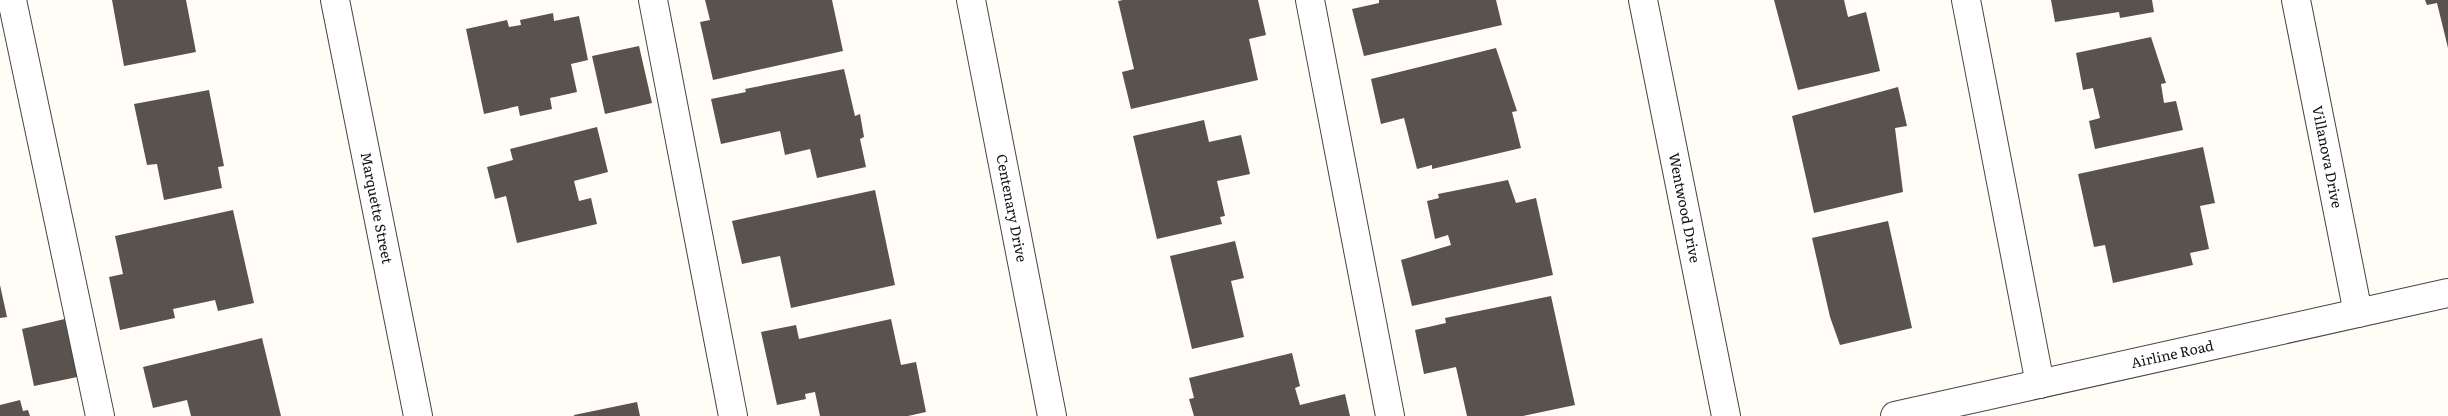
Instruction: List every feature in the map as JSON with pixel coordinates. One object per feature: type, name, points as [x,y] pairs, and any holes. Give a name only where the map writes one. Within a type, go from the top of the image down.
[{"type":"street","points":[[12,0],[100,416]]},
{"type":"street","name":"Marquette Street","points":[[335,0],[418,416]]},
{"type":"street","points":[[653,0],[733,416]]},
{"type":"street","name":"Centenary Drive","points":[[971,0],[1052,416]]},
{"type":"street","points":[[1310,0],[1390,416]]},
{"type":"street","name":"Wentwood Drive","points":[[1643,0],[1726,416]]},
{"type":"street","points":[[1966,0],[2040,384]]},
{"type":"street","name":"Villanova Drive","points":[[2296,0],[2358,313]]},
{"type":"street","name":"Airline Road","points":[[1895,416],[2448,293]]},
{"type":"building","points":[[112,0],[186,0],[196,52],[124,66]]},
{"type":"building","points":[[705,0],[832,0],[843,51],[713,80],[700,22],[710,20]]},
{"type":"building","points":[[1258,0],[1266,35],[1249,39],[1258,80],[1131,109],[1122,72],[1134,69],[1118,1]]},
{"type":"building","points":[[1379,0],[1496,0],[1502,25],[1364,56],[1352,9],[1379,3]]},
{"type":"building","points":[[1774,0],[1844,0],[1848,17],[1866,12],[1880,71],[1798,90]]},
{"type":"building","points":[[2051,0],[2152,0],[2154,12],[2120,18],[2119,12],[2055,22]]},
{"type":"building","points":[[2425,0],[2448,0],[2448,48],[2437,3],[2427,5]]},
{"type":"building","points":[[553,13],[554,21],[579,16],[588,60],[571,64],[577,92],[550,98],[552,109],[520,116],[518,106],[484,114],[466,29],[507,20],[509,27],[521,25],[520,20]]},
{"type":"building","points":[[2151,37],[2166,83],[2161,84],[2164,103],[2176,101],[2183,130],[2095,149],[2089,121],[2100,118],[2093,88],[2083,90],[2076,53]]},
{"type":"building","points":[[639,46],[652,103],[605,114],[592,56]]},
{"type":"building","points":[[1496,48],[1517,111],[1512,112],[1521,148],[1432,169],[1432,165],[1417,169],[1404,118],[1381,124],[1371,79]]},
{"type":"building","points":[[844,69],[855,116],[860,114],[864,137],[860,139],[866,167],[817,178],[810,149],[785,155],[780,131],[721,144],[711,99],[746,92],[745,89]]},
{"type":"building","points":[[1898,87],[1907,126],[1895,128],[1903,192],[1814,213],[1792,116]]},
{"type":"building","points":[[209,90],[224,166],[218,167],[222,188],[164,200],[157,164],[147,165],[134,104]]},
{"type":"building","points":[[1204,120],[1209,142],[1241,135],[1250,174],[1217,181],[1225,216],[1220,217],[1222,224],[1157,239],[1133,136]]},
{"type":"building","points":[[597,127],[608,172],[574,181],[579,201],[591,198],[597,224],[517,243],[506,196],[495,199],[487,167],[513,160],[510,149]]},
{"type":"building","points":[[2203,147],[2215,203],[2200,206],[2209,249],[2190,253],[2193,265],[2113,283],[2105,245],[2094,247],[2078,174]]},
{"type":"building","points":[[1508,180],[1516,203],[1536,198],[1553,275],[1412,306],[1401,260],[1451,245],[1448,235],[1435,239],[1427,201],[1439,198],[1438,194]]},
{"type":"building","points":[[875,190],[895,285],[791,308],[780,256],[742,264],[732,221]]},
{"type":"building","points":[[233,210],[254,303],[218,311],[215,300],[173,309],[175,318],[120,330],[109,277],[123,274],[115,236]]},
{"type":"building","points":[[1888,221],[1912,328],[1840,345],[1830,317],[1812,238]]},
{"type":"building","points":[[1235,241],[1244,278],[1231,281],[1244,337],[1192,349],[1170,256]]},
{"type":"building","points":[[0,285],[7,317],[0,318]]},
{"type":"building","points":[[1551,296],[1575,405],[1523,416],[1467,416],[1456,367],[1424,374],[1415,330],[1446,323],[1445,318]]},
{"type":"building","points":[[69,318],[82,376],[34,386],[22,329]]},
{"type":"building","points":[[891,319],[901,365],[916,362],[926,412],[908,416],[820,416],[815,392],[805,394],[806,399],[777,405],[761,332],[796,325],[799,339]]},
{"type":"building","points":[[262,338],[281,416],[191,416],[187,400],[153,408],[143,367]]},
{"type":"building","points":[[1292,353],[1300,386],[1295,388],[1300,405],[1345,394],[1350,416],[1194,416],[1189,399],[1194,398],[1189,378]]},
{"type":"building","points":[[20,400],[23,411],[28,410],[30,416],[0,416],[0,405]]},
{"type":"building","points":[[637,402],[640,416],[574,416],[574,415]]}]
